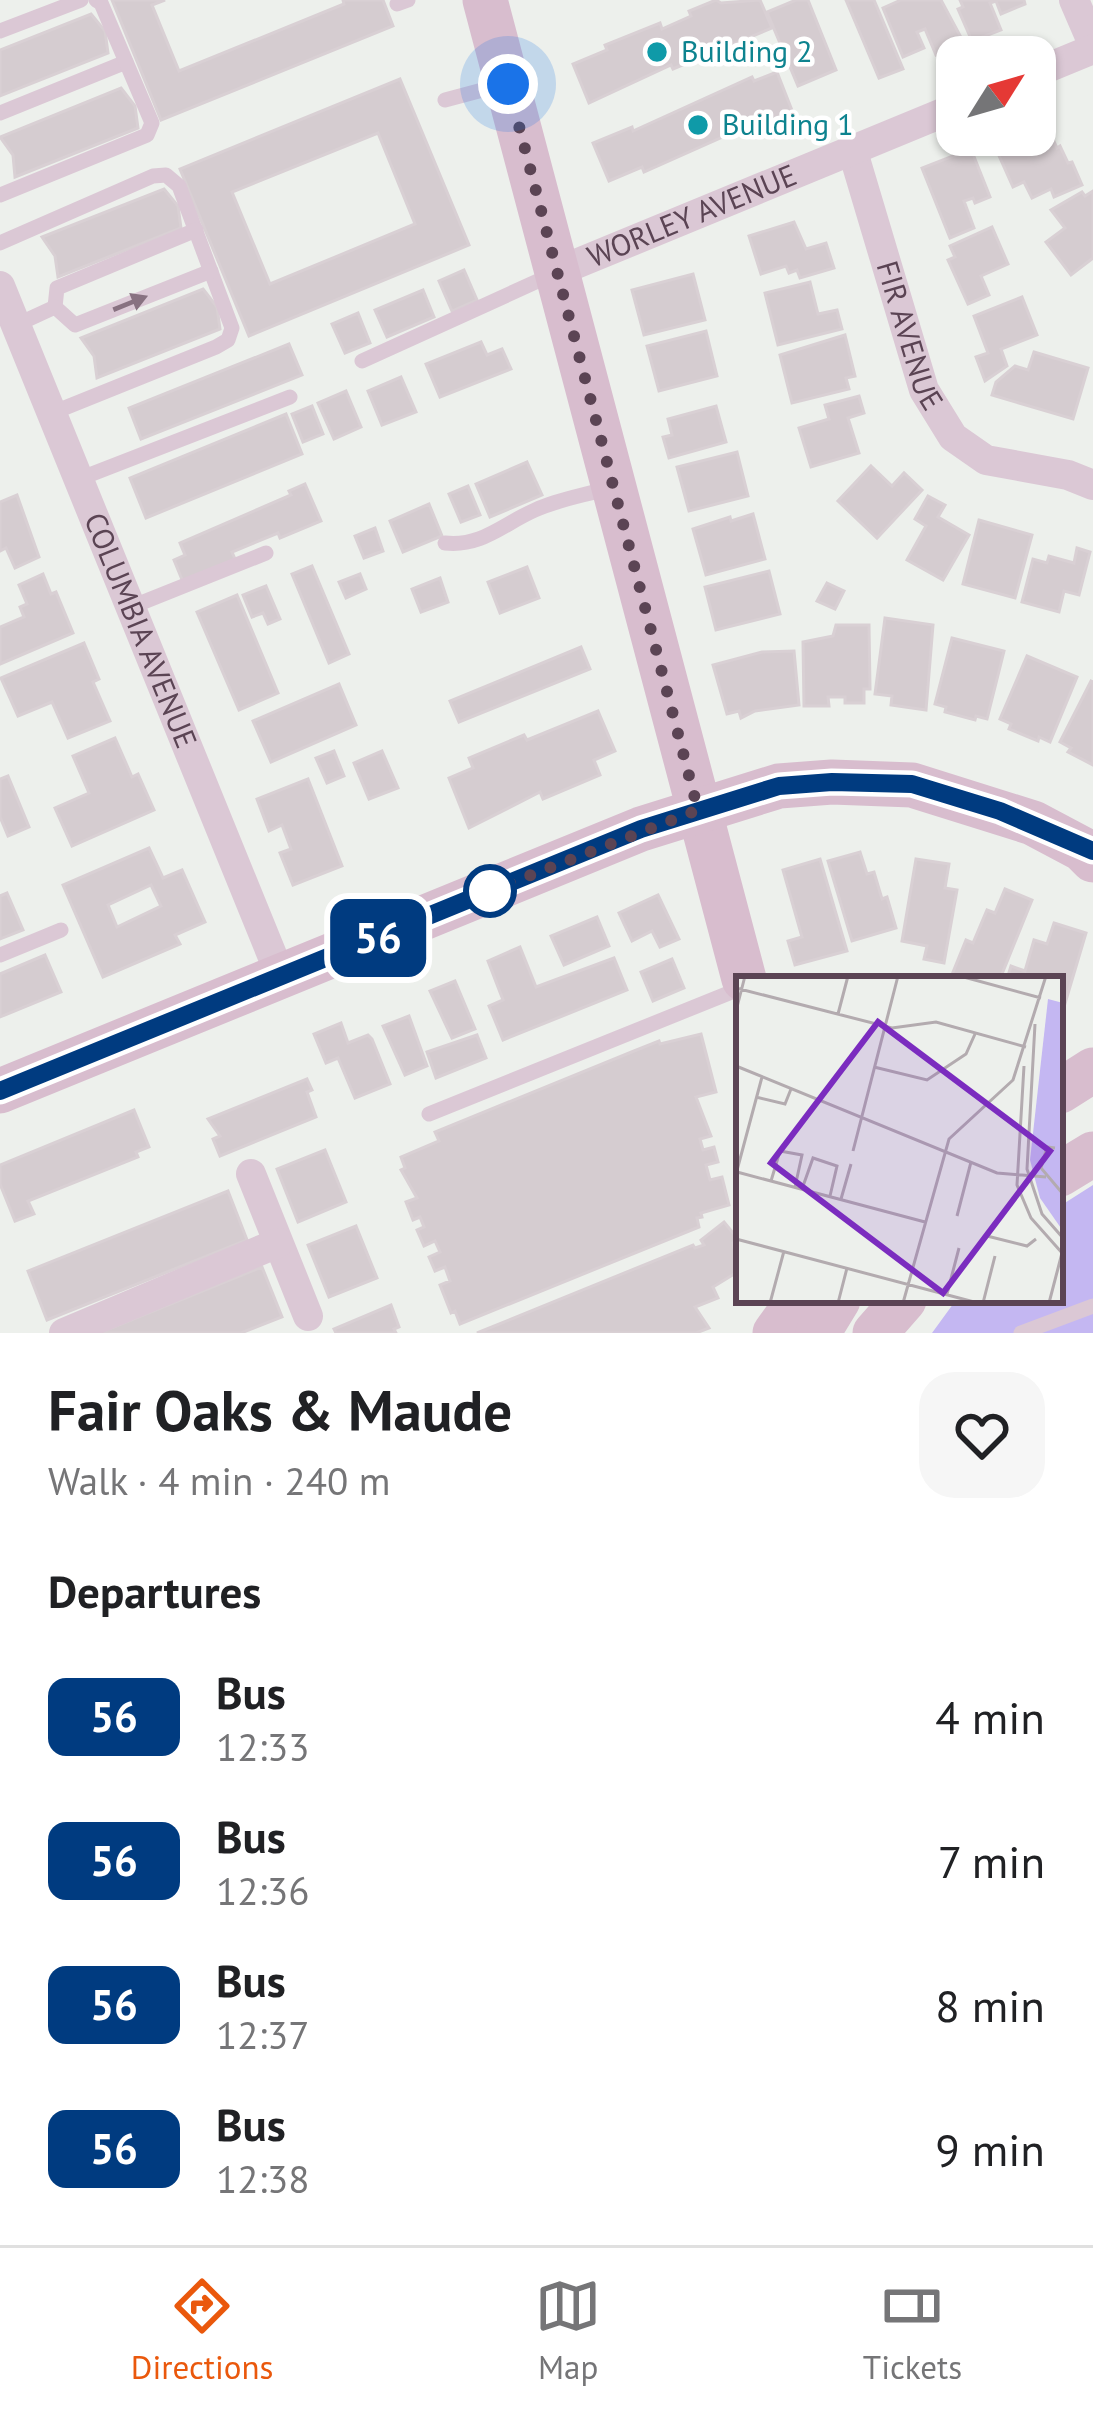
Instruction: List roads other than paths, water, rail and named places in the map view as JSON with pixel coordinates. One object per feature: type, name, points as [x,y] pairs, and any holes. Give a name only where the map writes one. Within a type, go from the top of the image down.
[{"type":"main road","points":[[485,0],[743,976]]},
{"type":"main road","points":[[0,1091],[601,845],[779,786],[912,784],[1033,823],[1089,853]]},
{"type":"main road","points":[[1063,1089],[1093,1070]]},
{"type":"main road","points":[[1063,1172],[1093,1154]]},
{"type":"main road","points":[[775,1333],[797,1303]]},
{"type":"main road","points":[[818,1333],[836,1303]]},
{"type":"street","points":[[1056,64],[1093,46],[1074,0]]},
{"type":"street","name":"WORLEY AVENUE","points":[[559,271],[936,116]]},
{"type":"street","name":"FIR AVENUE","points":[[853,152],[924,390],[953,436],[986,460],[1068,475],[1093,485]]},
{"type":"street","name":"COLUMBIA AVENUE","points":[[0,286],[281,977]]},
{"type":"street","points":[[251,1174],[308,1316]]},
{"type":"street","points":[[64,1333],[278,1244]]},
{"type":"lane","points":[[0,31],[81,0]]},
{"type":"lane","points":[[0,195],[147,136],[152,123],[96,0]]},
{"type":"lane","points":[[0,113],[126,62]]},
{"type":"lane","points":[[445,100],[508,84]]},
{"type":"lane","points":[[0,243],[153,176],[166,175],[179,186],[232,328],[228,340],[52,413]]},
{"type":"lane","points":[[55,307],[57,288],[196,230]]},
{"type":"lane","points":[[55,307],[75,325],[211,271]]},
{"type":"lane","points":[[362,361],[559,271]]},
{"type":"lane","points":[[16,325],[55,307]]},
{"type":"lane","points":[[79,479],[290,397]]},
{"type":"lane","points":[[445,543],[465,545],[508,528],[539,508],[615,487]]},
{"type":"lane","points":[[131,607],[266,553]]},
{"type":"lane","points":[[0,955],[62,930]]},
{"type":"lane","points":[[429,1114],[736,990]]},
{"type":"lane","points":[[1021,1333],[1093,1306]]},
{"type":"place","name":"Building 2","points":[[657,52]]},
{"type":"place","name":"Building 1","points":[[698,125]]}]
